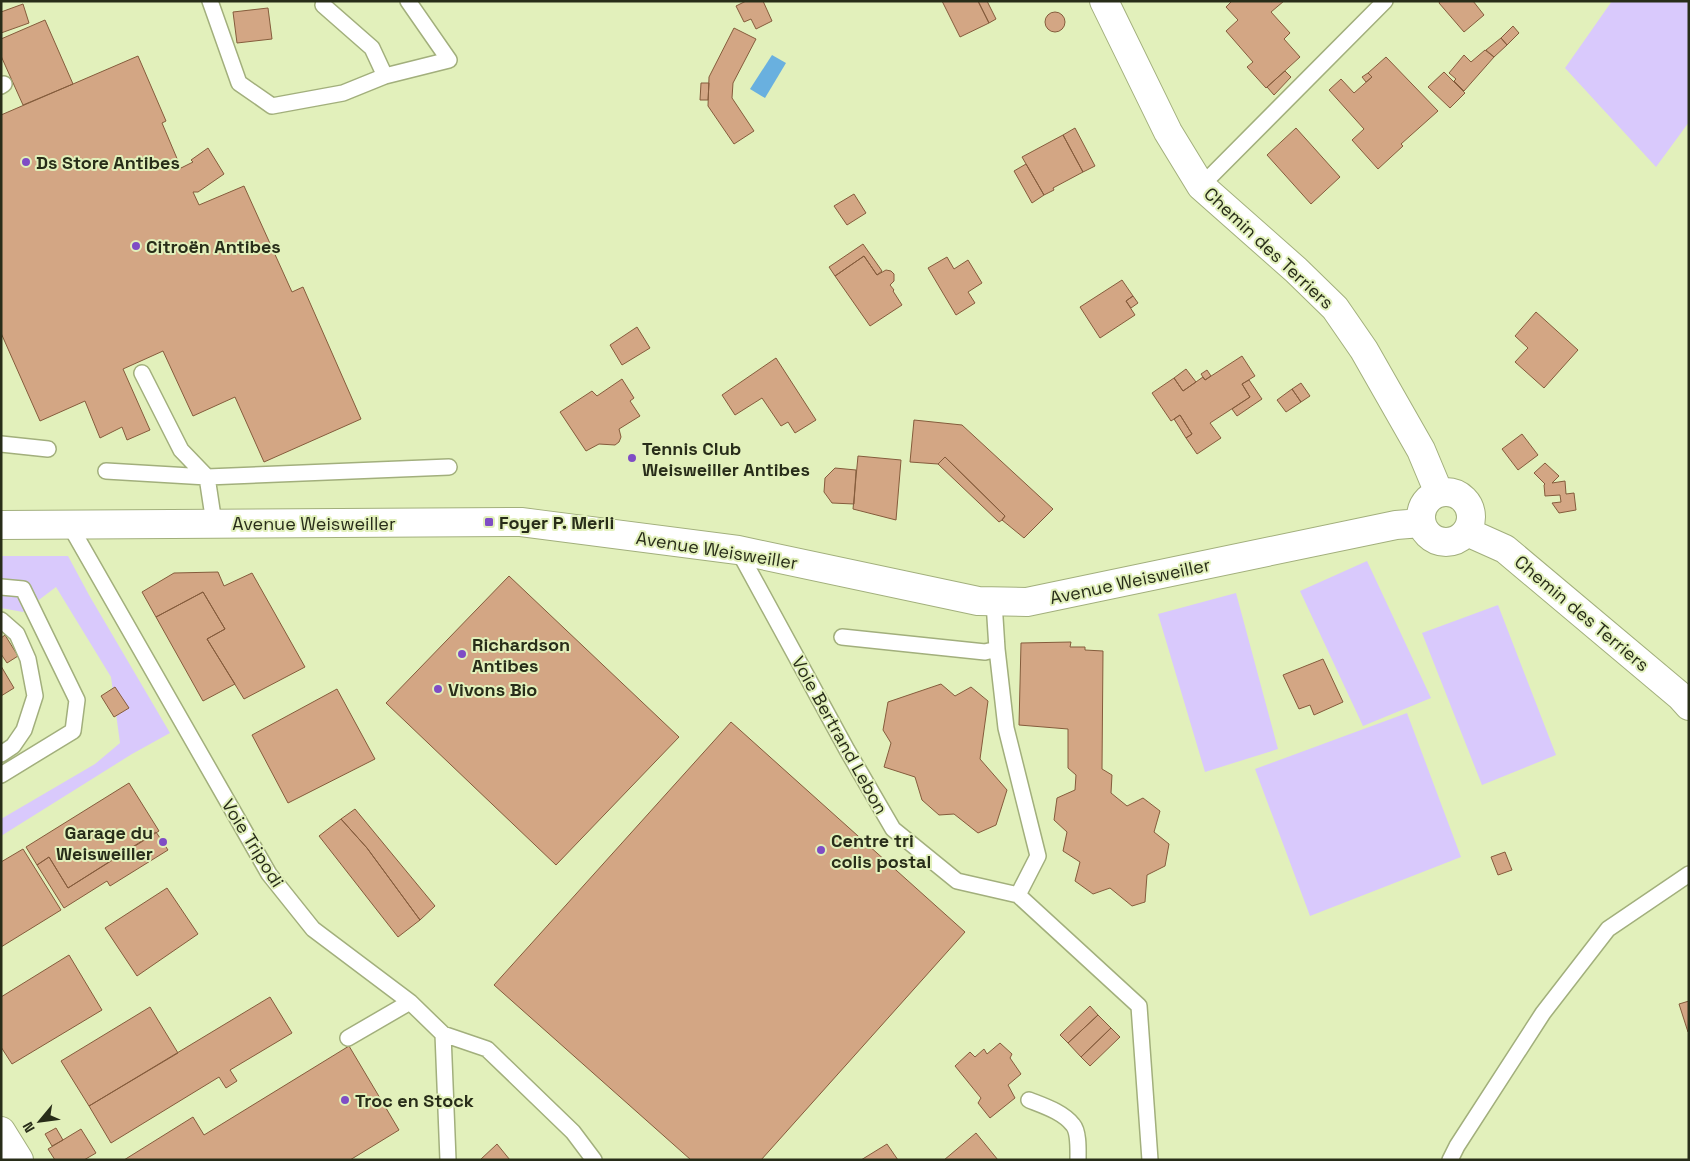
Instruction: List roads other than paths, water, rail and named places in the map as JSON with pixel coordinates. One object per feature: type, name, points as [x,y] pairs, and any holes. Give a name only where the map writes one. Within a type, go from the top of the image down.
[{"type":"street","name":"Chemin des Terriers","points":[[1104,1],[1168,132],[1201,186],[1296,270],[1335,308],[1364,350],[1421,450],[1439,493]]},
{"type":"street","points":[[1439,493],[1454,493],[1467,502],[1472,517],[1467,532],[1454,542],[1446,543],[1430,537],[1421,523],[1422,508],[1432,496],[1439,493]]},
{"type":"street","name":"Avenue Weisweiller","points":[[1,525],[521,522],[738,550],[978,602],[1027,602],[1396,525],[1421,523]]},
{"type":"street","name":"Chemin des Terriers","points":[[1467,532],[1505,549],[1680,696],[1689,706]]},
{"type":"street","points":[[1,1131],[19,1160]]},
{"type":"lane","points":[[210,1],[239,83],[272,106],[343,93],[385,76],[449,60],[408,1]]},
{"type":"lane","points":[[1201,186],[1385,1]]},
{"type":"lane","points":[[323,5],[372,48],[385,76]]},
{"type":"lane","points":[[142,373],[181,450],[207,477],[214,523]]},
{"type":"lane","points":[[1,444],[48,449]]},
{"type":"lane","points":[[106,471],[207,477],[449,468]]},
{"type":"lane","name":"Voie Tripodi","points":[[70,524],[269,874],[313,929],[410,1002],[443,1034]]},
{"type":"lane","name":"Voie Bertrand Lebon","points":[[738,550],[847,750],[893,829],[957,881],[1018,896],[1139,1006],[1150,1160]]},
{"type":"lane","points":[[1,587],[23,589],[77,700],[73,731],[1,775]]},
{"type":"lane","points":[[994,602],[997,650],[1006,728],[1038,856],[1018,896]]},
{"type":"lane","points":[[1,620],[17,634],[28,659],[35,696],[24,730],[13,746],[1,754]]},
{"type":"lane","points":[[842,636],[985,652],[997,650]]},
{"type":"lane","points":[[1450,1160],[1457,1146],[1543,1013],[1608,929],[1689,874]]},
{"type":"lane","points":[[348,1038],[410,1002]]},
{"type":"lane","points":[[448,1160],[443,1034],[487,1049],[573,1132],[594,1160]]},
{"type":"lane","points":[[1029,1100],[1058,1112],[1074,1126],[1078,1146],[1078,1160]]},
{"type":"water","points":[[772,55],[786,63],[765,98],[750,89]]},
{"type":"place","name":"Ds Store Antibes","points":[[26,162]]},
{"type":"place","name":"Citroën Antibes","points":[[136,246]]},
{"type":"place","name":"Tennis Club Weisweiller Antibes","points":[[632,458]]},
{"type":"place","name":"Foyer P. Merli","points":[[489,522]]},
{"type":"place","name":"Richardson Antibes","points":[[462,654]]},
{"type":"place","name":"Vivons Bio","points":[[438,689]]},
{"type":"place","name":"Garage du Weisweiller","points":[[163,842]]},
{"type":"place","name":"Centre tri colis postal","points":[[821,850]]},
{"type":"place","name":"Troc en Stock","points":[[345,1100]]}]
